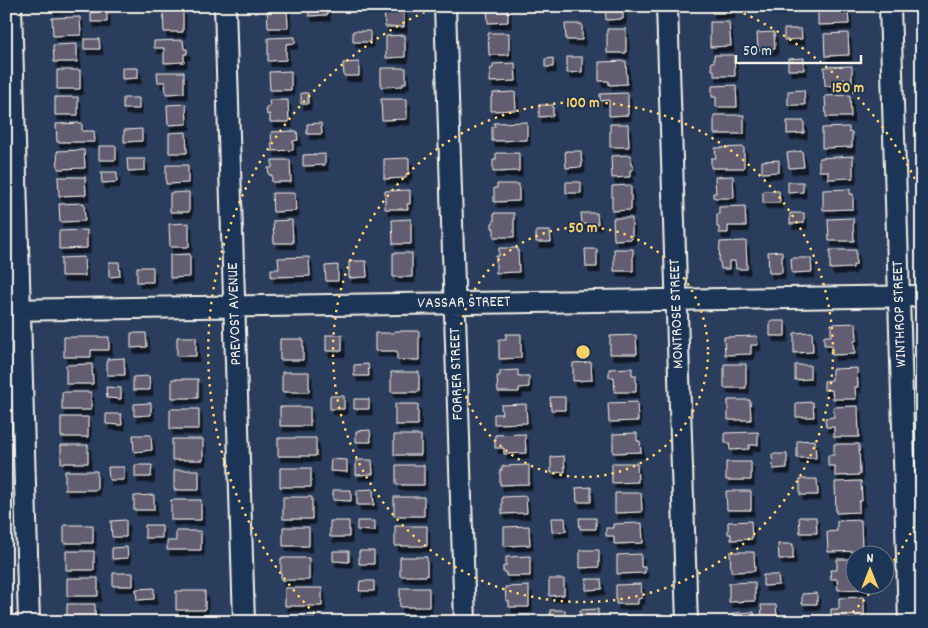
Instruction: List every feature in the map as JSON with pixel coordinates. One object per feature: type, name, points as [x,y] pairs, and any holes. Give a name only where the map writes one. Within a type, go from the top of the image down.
[{"type":"street","points":[[10,6],[13,310],[29,622]]},
{"type":"street","name":"PREVOST AVENUE","points":[[225,6],[244,622]]},
{"type":"street","name":"FORRER STREET","points":[[446,6],[465,622]]},
{"type":"street","name":"MONTROSE STREET","points":[[667,6],[687,622]]},
{"type":"street","name":"WINTHROP STREET","points":[[890,6],[910,622]]},
{"type":"street","name":"VASSAR STREET","points":[[13,310],[922,296]]},
{"type":"building","points":[[52,6],[80,6],[80,8],[52,9]]},
{"type":"building","points":[[267,6],[287,6],[288,28],[268,28]]},
{"type":"building","points":[[309,6],[327,6],[327,15],[309,16]]},
{"type":"building","points":[[384,6],[404,6],[404,27],[385,27]]},
{"type":"building","points":[[487,6],[508,6],[508,22],[488,23]]},
{"type":"building","points":[[605,6],[623,6],[623,19],[606,20]]},
{"type":"building","points":[[711,6],[731,6],[732,13],[712,13]]},
{"type":"building","points":[[818,6],[846,6],[849,24],[818,25]]},
{"type":"building","points":[[163,9],[183,9],[183,32],[164,32]]},
{"type":"building","points":[[107,11],[107,22],[91,22],[91,12]]},
{"type":"building","points":[[80,17],[81,35],[53,36],[52,18]]},
{"type":"building","points":[[710,22],[729,22],[731,46],[710,47]]},
{"type":"building","points":[[565,24],[582,24],[582,40],[566,40]]},
{"type":"building","points":[[607,29],[626,29],[626,53],[607,53]]},
{"type":"building","points":[[784,29],[801,29],[802,39],[784,40]]},
{"type":"building","points":[[353,31],[370,31],[370,42],[353,42]]},
{"type":"building","points":[[774,32],[775,49],[758,50],[757,33]]},
{"type":"building","points":[[488,33],[509,33],[509,55],[489,55]]},
{"type":"building","points":[[848,33],[849,55],[825,56],[824,34]]},
{"type":"building","points":[[405,35],[405,57],[386,58],[386,36]]},
{"type":"building","points":[[295,37],[295,43],[286,44],[286,60],[268,61],[268,38]]},
{"type":"building","points":[[84,39],[99,39],[100,49],[84,49]]},
{"type":"building","points":[[183,40],[184,49],[187,49],[187,54],[184,54],[184,62],[164,63],[164,48],[154,48],[154,41]]},
{"type":"building","points":[[77,44],[77,62],[54,62],[53,45]]},
{"type":"building","points":[[714,55],[734,55],[735,76],[714,76],[711,62],[714,62]]},
{"type":"building","points":[[567,57],[582,57],[582,72],[567,73]]},
{"type":"building","points":[[553,58],[553,67],[545,67],[545,59]]},
{"type":"building","points":[[804,58],[804,70],[788,70],[788,59]]},
{"type":"building","points":[[626,61],[627,84],[609,85],[609,81],[599,81],[599,62]]},
{"type":"building","points":[[359,62],[359,76],[344,76],[343,63]]},
{"type":"building","points":[[515,63],[516,81],[490,82],[490,69],[493,68],[493,64]]},
{"type":"building","points":[[852,66],[852,82],[849,82],[849,85],[825,86],[824,67]]},
{"type":"building","points":[[122,68],[138,68],[138,78],[122,79]]},
{"type":"building","points":[[381,68],[406,68],[406,83],[403,83],[403,86],[381,87]]},
{"type":"building","points":[[57,70],[80,70],[80,89],[57,89]]},
{"type":"building","points":[[291,71],[291,90],[270,90],[269,72]]},
{"type":"building","points":[[157,72],[184,72],[184,93],[166,94],[165,82],[158,82]]},
{"type":"building","points":[[736,85],[737,107],[716,107],[716,97],[712,97],[712,86]]},
{"type":"building","points":[[804,90],[805,105],[788,105],[788,91]]},
{"type":"building","points":[[515,92],[516,110],[491,111],[491,97],[493,93]]},
{"type":"building","points":[[301,93],[308,93],[308,104],[301,104]]},
{"type":"building","points":[[628,93],[628,115],[609,116],[609,100],[600,101],[600,94]]},
{"type":"building","points":[[850,95],[851,117],[826,117],[825,96]]},
{"type":"building","points":[[55,97],[78,97],[78,115],[55,115]]},
{"type":"building","points":[[123,98],[139,98],[139,109],[123,109]]},
{"type":"building","points":[[381,99],[407,99],[407,119],[382,120]]},
{"type":"building","points":[[269,100],[288,100],[289,122],[270,122],[270,114],[267,115],[266,107],[270,107]]},
{"type":"building","points":[[186,104],[187,124],[168,125],[167,105]]},
{"type":"building","points":[[539,105],[553,105],[553,116],[539,117]]},
{"type":"building","points":[[714,115],[744,115],[744,134],[714,134]]},
{"type":"building","points":[[787,121],[804,121],[804,133],[787,134]]},
{"type":"building","points":[[527,122],[527,140],[492,141],[492,127],[495,127],[494,123]]},
{"type":"building","points":[[82,123],[82,131],[94,131],[95,142],[57,142],[56,124]]},
{"type":"building","points":[[321,123],[322,134],[307,134],[307,124]]},
{"type":"building","points":[[610,124],[628,124],[629,147],[610,147]]},
{"type":"building","points":[[849,127],[849,133],[852,132],[852,147],[822,148],[822,128]]},
{"type":"building","points":[[142,129],[142,141],[124,142],[124,130]]},
{"type":"building","points":[[297,131],[298,140],[293,141],[293,150],[272,151],[271,132]]},
{"type":"building","points":[[186,132],[187,153],[169,153],[169,133]]},
{"type":"building","points":[[99,146],[116,146],[116,160],[99,160]]},
{"type":"building","points":[[744,147],[744,168],[711,168],[711,158],[716,158],[715,148]]},
{"type":"building","points":[[84,150],[85,168],[58,169],[57,151]]},
{"type":"building","points":[[565,151],[581,151],[582,167],[566,168]]},
{"type":"building","points":[[802,151],[804,167],[789,168],[787,153]]},
{"type":"building","points":[[496,153],[519,153],[519,171],[493,172],[493,160],[496,160]]},
{"type":"building","points":[[325,154],[325,165],[303,166],[303,155]]},
{"type":"building","points":[[631,155],[633,170],[630,170],[630,177],[612,178],[611,156]]},
{"type":"building","points":[[853,156],[853,178],[828,179],[828,171],[819,171],[819,158]]},
{"type":"building","points":[[409,158],[409,174],[406,174],[406,178],[384,179],[384,159]]},
{"type":"building","points":[[127,159],[145,159],[145,170],[128,171]]},
{"type":"building","points":[[272,160],[290,160],[291,182],[272,182],[272,175],[269,175],[268,168],[272,168]]},
{"type":"building","points":[[779,160],[779,172],[762,173],[762,161]]},
{"type":"building","points":[[166,165],[188,165],[188,183],[166,184]]},
{"type":"building","points":[[101,172],[117,172],[117,182],[102,183]]},
{"type":"building","points":[[733,176],[734,198],[713,197],[713,193],[716,193],[715,177]]},
{"type":"building","points":[[58,177],[85,177],[86,195],[59,196]]},
{"type":"building","points":[[566,182],[581,182],[581,193],[566,193]]},
{"type":"building","points":[[788,182],[803,182],[803,192],[788,193]]},
{"type":"building","points":[[497,184],[519,184],[519,201],[494,202],[494,188],[497,188]]},
{"type":"building","points":[[631,185],[631,210],[612,211],[612,186]]},
{"type":"building","points":[[850,189],[850,194],[853,194],[853,209],[823,210],[823,190]]},
{"type":"building","points":[[410,190],[410,204],[407,204],[408,209],[385,209],[385,191]]},
{"type":"building","points":[[763,191],[779,191],[780,203],[763,203]]},
{"type":"building","points":[[189,192],[189,212],[170,212],[170,193]]},
{"type":"building","points":[[272,193],[295,193],[296,211],[273,212]]},
{"type":"building","points":[[84,203],[85,221],[60,222],[59,204]]},
{"type":"building","points":[[745,206],[746,226],[728,226],[728,233],[719,233],[717,214],[719,214],[719,207]]},
{"type":"building","points":[[494,213],[514,213],[514,237],[494,237],[492,223],[494,222]]},
{"type":"building","points":[[581,213],[597,213],[598,224],[582,224]]},
{"type":"building","points":[[790,213],[804,213],[804,223],[790,224]]},
{"type":"building","points":[[613,218],[632,218],[632,239],[614,240]]},
{"type":"building","points":[[853,218],[854,241],[829,241],[828,219]]},
{"type":"building","points":[[411,219],[411,244],[393,244],[392,220]]},
{"type":"building","points":[[292,220],[293,243],[274,243],[273,221]]},
{"type":"building","points":[[189,223],[189,247],[170,247],[169,224]]},
{"type":"building","points":[[87,230],[87,248],[59,249],[59,231]]},
{"type":"building","points":[[536,231],[550,231],[551,242],[536,242]]},
{"type":"building","points":[[746,241],[747,269],[736,269],[735,261],[729,261],[729,269],[721,269],[719,262],[720,242]]},
{"type":"building","points":[[499,248],[518,248],[519,272],[496,273],[496,256],[499,256]]},
{"type":"building","points":[[585,249],[597,249],[597,267],[586,267]]},
{"type":"building","points":[[614,249],[633,249],[633,271],[614,271]]},
{"type":"building","points":[[830,250],[856,250],[856,265],[853,265],[853,268],[830,269]]},
{"type":"building","points":[[782,251],[782,273],[769,273],[768,252]]},
{"type":"building","points":[[393,253],[412,253],[412,277],[393,277]]},
{"type":"building","points":[[190,254],[190,277],[170,278],[170,255]]},
{"type":"building","points":[[84,257],[85,276],[61,276],[61,258]]},
{"type":"building","points":[[309,257],[310,276],[271,277],[271,269],[279,269],[278,258]]},
{"type":"building","points":[[791,258],[811,258],[812,272],[792,273]]},
{"type":"building","points":[[349,261],[366,261],[367,277],[349,278]]},
{"type":"building","points":[[109,262],[119,262],[120,276],[109,277]]},
{"type":"building","points":[[338,265],[338,281],[326,281],[325,266]]},
{"type":"building","points":[[137,267],[153,267],[153,282],[137,282]]},
{"type":"building","points":[[770,321],[785,321],[785,336],[770,336]]},
{"type":"building","points":[[856,323],[857,340],[854,341],[855,354],[832,355],[832,345],[824,345],[824,336],[831,336],[831,324]]},
{"type":"building","points":[[394,331],[419,331],[419,360],[397,360],[397,351],[375,351],[375,333],[394,333]]},
{"type":"building","points":[[812,332],[813,352],[794,353],[794,333]]},
{"type":"building","points":[[131,333],[146,333],[147,347],[131,348]]},
{"type":"building","points":[[506,334],[521,334],[521,358],[499,359],[499,339],[506,339]]},
{"type":"building","points":[[326,335],[342,335],[342,351],[326,351]]},
{"type":"building","points":[[636,335],[637,354],[610,354],[610,336]]},
{"type":"building","points":[[757,336],[758,345],[751,345],[751,354],[725,355],[724,337]]},
{"type":"building","points":[[64,337],[109,337],[109,350],[91,350],[91,357],[64,357]]},
{"type":"building","points":[[177,337],[196,337],[196,356],[177,356]]},
{"type":"building","points":[[280,339],[303,339],[303,360],[280,360]]},
{"type":"building","points":[[124,358],[125,375],[107,375],[107,359]]},
{"type":"building","points":[[591,362],[592,380],[573,381],[573,363]]},
{"type":"building","points":[[92,364],[93,384],[66,384],[66,365]]},
{"type":"building","points":[[368,364],[369,376],[354,376],[354,365]]},
{"type":"building","points":[[724,364],[746,364],[746,388],[724,388]]},
{"type":"building","points":[[795,365],[810,365],[810,379],[795,380]]},
{"type":"building","points":[[632,368],[632,375],[636,375],[636,392],[615,392],[614,377],[609,377],[609,369]]},
{"type":"building","points":[[857,368],[858,387],[855,387],[856,399],[833,399],[832,390],[824,390],[824,381],[832,380],[832,369]]},
{"type":"building","points":[[518,370],[518,376],[529,376],[529,387],[519,388],[519,392],[498,392],[497,376],[500,376],[500,371]]},
{"type":"building","points":[[282,372],[309,372],[309,392],[282,392]]},
{"type":"building","points":[[391,372],[419,372],[419,392],[391,392]]},
{"type":"building","points":[[149,376],[150,390],[133,390],[133,377]]},
{"type":"building","points":[[172,379],[198,379],[198,398],[172,398]]},
{"type":"building","points":[[106,387],[121,388],[121,399],[107,398]]},
{"type":"building","points":[[62,392],[91,392],[91,410],[62,410]]},
{"type":"building","points":[[330,396],[344,396],[344,409],[330,409]]},
{"type":"building","points":[[550,397],[565,397],[565,410],[551,410]]},
{"type":"building","points":[[354,399],[369,399],[369,409],[354,409]]},
{"type":"building","points":[[728,400],[750,400],[751,420],[728,420]]},
{"type":"building","points":[[637,402],[638,421],[609,422],[608,403]]},
{"type":"building","points":[[813,402],[814,417],[796,417],[796,403]]},
{"type":"building","points":[[151,403],[151,415],[134,416],[134,404]]},
{"type":"building","points":[[395,404],[418,404],[418,425],[395,425]]},
{"type":"building","points":[[526,404],[527,423],[494,424],[494,414],[502,414],[501,405]]},
{"type":"building","points":[[858,406],[859,437],[834,437],[834,427],[826,427],[825,418],[834,417],[833,407]]},
{"type":"building","points":[[280,407],[310,407],[310,426],[280,426]]},
{"type":"building","points":[[170,409],[199,409],[199,429],[170,429]]},
{"type":"building","points":[[106,414],[121,414],[122,425],[106,424]]},
{"type":"building","points":[[61,417],[88,417],[88,437],[61,437]]},
{"type":"building","points":[[370,430],[371,442],[356,442],[356,431]]},
{"type":"building","points":[[758,432],[758,445],[749,445],[749,449],[730,450],[729,443],[725,443],[725,433]]},
{"type":"building","points":[[637,433],[637,441],[640,441],[641,452],[613,453],[613,434]]},
{"type":"building","points":[[525,434],[526,453],[504,454],[504,448],[495,448],[495,435]]},
{"type":"building","points":[[133,435],[151,435],[152,450],[134,452]]},
{"type":"building","points":[[394,435],[421,435],[421,455],[394,455]]},
{"type":"building","points":[[278,438],[316,438],[316,456],[278,456]]},
{"type":"building","points":[[172,439],[203,439],[203,460],[172,460]]},
{"type":"building","points":[[815,440],[816,458],[797,458],[797,441]]},
{"type":"building","points":[[834,444],[859,444],[860,475],[835,476],[835,466],[828,466],[828,455],[834,455]]},
{"type":"building","points":[[61,445],[88,445],[88,463],[61,463]]},
{"type":"building","points":[[772,454],[787,454],[787,468],[773,469]]},
{"type":"building","points":[[564,456],[565,472],[551,473],[551,457]]},
{"type":"building","points":[[331,459],[347,460],[347,472],[330,471]]},
{"type":"building","points":[[356,460],[372,460],[373,474],[356,475]]},
{"type":"building","points":[[726,462],[751,462],[751,480],[726,480]]},
{"type":"building","points":[[612,463],[637,463],[638,482],[612,483]]},
{"type":"building","points":[[135,465],[152,465],[151,477],[135,477]]},
{"type":"building","points":[[396,465],[424,465],[424,485],[396,485]]},
{"type":"building","points":[[529,465],[529,484],[500,485],[500,470],[502,470],[502,466]]},
{"type":"building","points":[[108,467],[124,467],[124,480],[109,480]]},
{"type":"building","points":[[280,468],[311,468],[311,487],[280,487]]},
{"type":"building","points":[[174,470],[199,470],[199,490],[174,490]]},
{"type":"building","points":[[65,471],[97,471],[97,490],[65,490]]},
{"type":"building","points":[[800,479],[817,479],[818,495],[800,495]]},
{"type":"building","points":[[861,481],[862,501],[859,501],[859,512],[836,513],[835,482]]},
{"type":"building","points":[[591,487],[591,502],[577,502],[576,488]]},
{"type":"building","points":[[373,489],[374,505],[357,505],[357,490]]},
{"type":"building","points":[[333,490],[351,490],[351,501],[333,500]]},
{"type":"building","points":[[726,491],[751,491],[751,510],[727,510]]},
{"type":"building","points":[[615,493],[641,493],[642,512],[615,513]]},
{"type":"building","points":[[154,495],[154,510],[134,510],[134,496]]},
{"type":"building","points":[[526,496],[527,513],[502,514],[502,497]]},
{"type":"building","points":[[283,497],[312,497],[312,519],[283,519]]},
{"type":"building","points":[[394,497],[424,497],[424,516],[394,516]]},
{"type":"building","points":[[171,500],[201,500],[201,520],[171,520]]},
{"type":"building","points":[[799,517],[816,517],[817,533],[800,533]]},
{"type":"building","points":[[551,518],[565,518],[566,531],[552,532]]},
{"type":"building","points":[[579,518],[596,518],[596,529],[580,529]]},
{"type":"building","points":[[126,520],[126,537],[112,537],[111,521]]},
{"type":"building","points":[[861,520],[862,546],[846,546],[846,551],[828,552],[827,532],[837,531],[837,521]]},
{"type":"building","points":[[330,521],[349,521],[349,537],[330,537]]},
{"type":"building","points":[[357,521],[375,521],[375,531],[357,530]]},
{"type":"building","points":[[751,521],[752,539],[731,540],[731,534],[728,534],[728,522]]},
{"type":"building","points":[[642,523],[643,543],[614,544],[614,536],[606,536],[606,528],[613,528],[613,524]]},
{"type":"building","points":[[64,525],[93,525],[93,543],[64,543]]},
{"type":"building","points":[[145,525],[162,525],[162,538],[145,538]]},
{"type":"building","points":[[395,526],[427,526],[427,546],[395,546]]},
{"type":"building","points":[[529,526],[530,545],[504,546],[504,527]]},
{"type":"building","points":[[283,527],[309,527],[309,546],[283,546]]},
{"type":"building","points":[[176,531],[201,531],[201,550],[167,550],[167,541],[176,541]]},
{"type":"building","points":[[778,544],[793,544],[793,559],[779,559]]},
{"type":"building","points":[[127,547],[128,558],[112,559],[112,548]]},
{"type":"building","points":[[580,550],[599,550],[599,567],[580,568]]},
{"type":"building","points":[[66,551],[94,551],[94,570],[66,570]]},
{"type":"building","points":[[333,551],[349,551],[349,562],[333,561]]},
{"type":"building","points":[[359,551],[374,551],[374,564],[359,564]]},
{"type":"building","points":[[730,552],[754,552],[755,571],[731,572]]},
{"type":"building","points":[[641,554],[641,567],[645,567],[645,573],[617,574],[617,555]]},
{"type":"building","points":[[530,556],[530,576],[506,576],[506,572],[503,572],[503,566],[506,566],[506,557]]},
{"type":"building","points":[[400,557],[427,557],[427,576],[400,576]]},
{"type":"building","points":[[281,558],[309,558],[309,580],[281,580]]},
{"type":"building","points":[[837,559],[846,559],[846,590],[838,590],[837,579],[831,579],[830,570],[837,570]]},
{"type":"building","points":[[113,573],[133,573],[133,586],[113,586]]},
{"type":"building","points":[[763,575],[778,575],[779,585],[763,586]]},
{"type":"building","points":[[67,578],[98,578],[98,596],[67,596]]},
{"type":"building","points":[[549,579],[564,579],[564,595],[549,596]]},
{"type":"building","points":[[586,579],[601,579],[602,589],[586,590]]},
{"type":"building","points":[[360,581],[374,581],[374,591],[359,591]]},
{"type":"building","points":[[755,582],[755,601],[729,602],[729,583]]},
{"type":"building","points":[[641,584],[642,598],[638,599],[638,604],[616,604],[616,585]]},
{"type":"building","points":[[529,586],[529,607],[509,607],[509,601],[506,601],[505,587]]},
{"type":"building","points":[[154,588],[154,599],[137,600],[136,589]]},
{"type":"building","points":[[285,588],[322,588],[322,606],[285,606]]},
{"type":"building","points":[[400,588],[429,588],[429,607],[400,607]]},
{"type":"building","points":[[176,591],[205,591],[205,610],[176,610]]},
{"type":"building","points":[[817,593],[817,604],[802,604],[802,594]]},
{"type":"building","points":[[864,597],[864,616],[862,616],[862,622],[831,620],[831,609],[839,609],[839,598]]},
{"type":"building","points":[[67,604],[95,604],[95,622],[67,622]]},
{"type":"building","points":[[761,605],[776,605],[777,616],[762,616]]},
{"type":"building","points":[[598,609],[598,622],[581,622],[580,610]]},
{"type":"building","points":[[550,610],[565,610],[565,621],[551,621]]},
{"type":"building","points":[[754,612],[755,622],[733,622],[733,613]]},
{"type":"building","points":[[406,615],[428,615],[428,622],[406,622]]},
{"type":"building","points":[[642,615],[642,622],[618,622],[617,616]]},
{"type":"building","points":[[530,616],[530,622],[506,622],[506,617]]},
{"type":"building","points":[[287,618],[314,618],[314,622],[287,622]]}]
